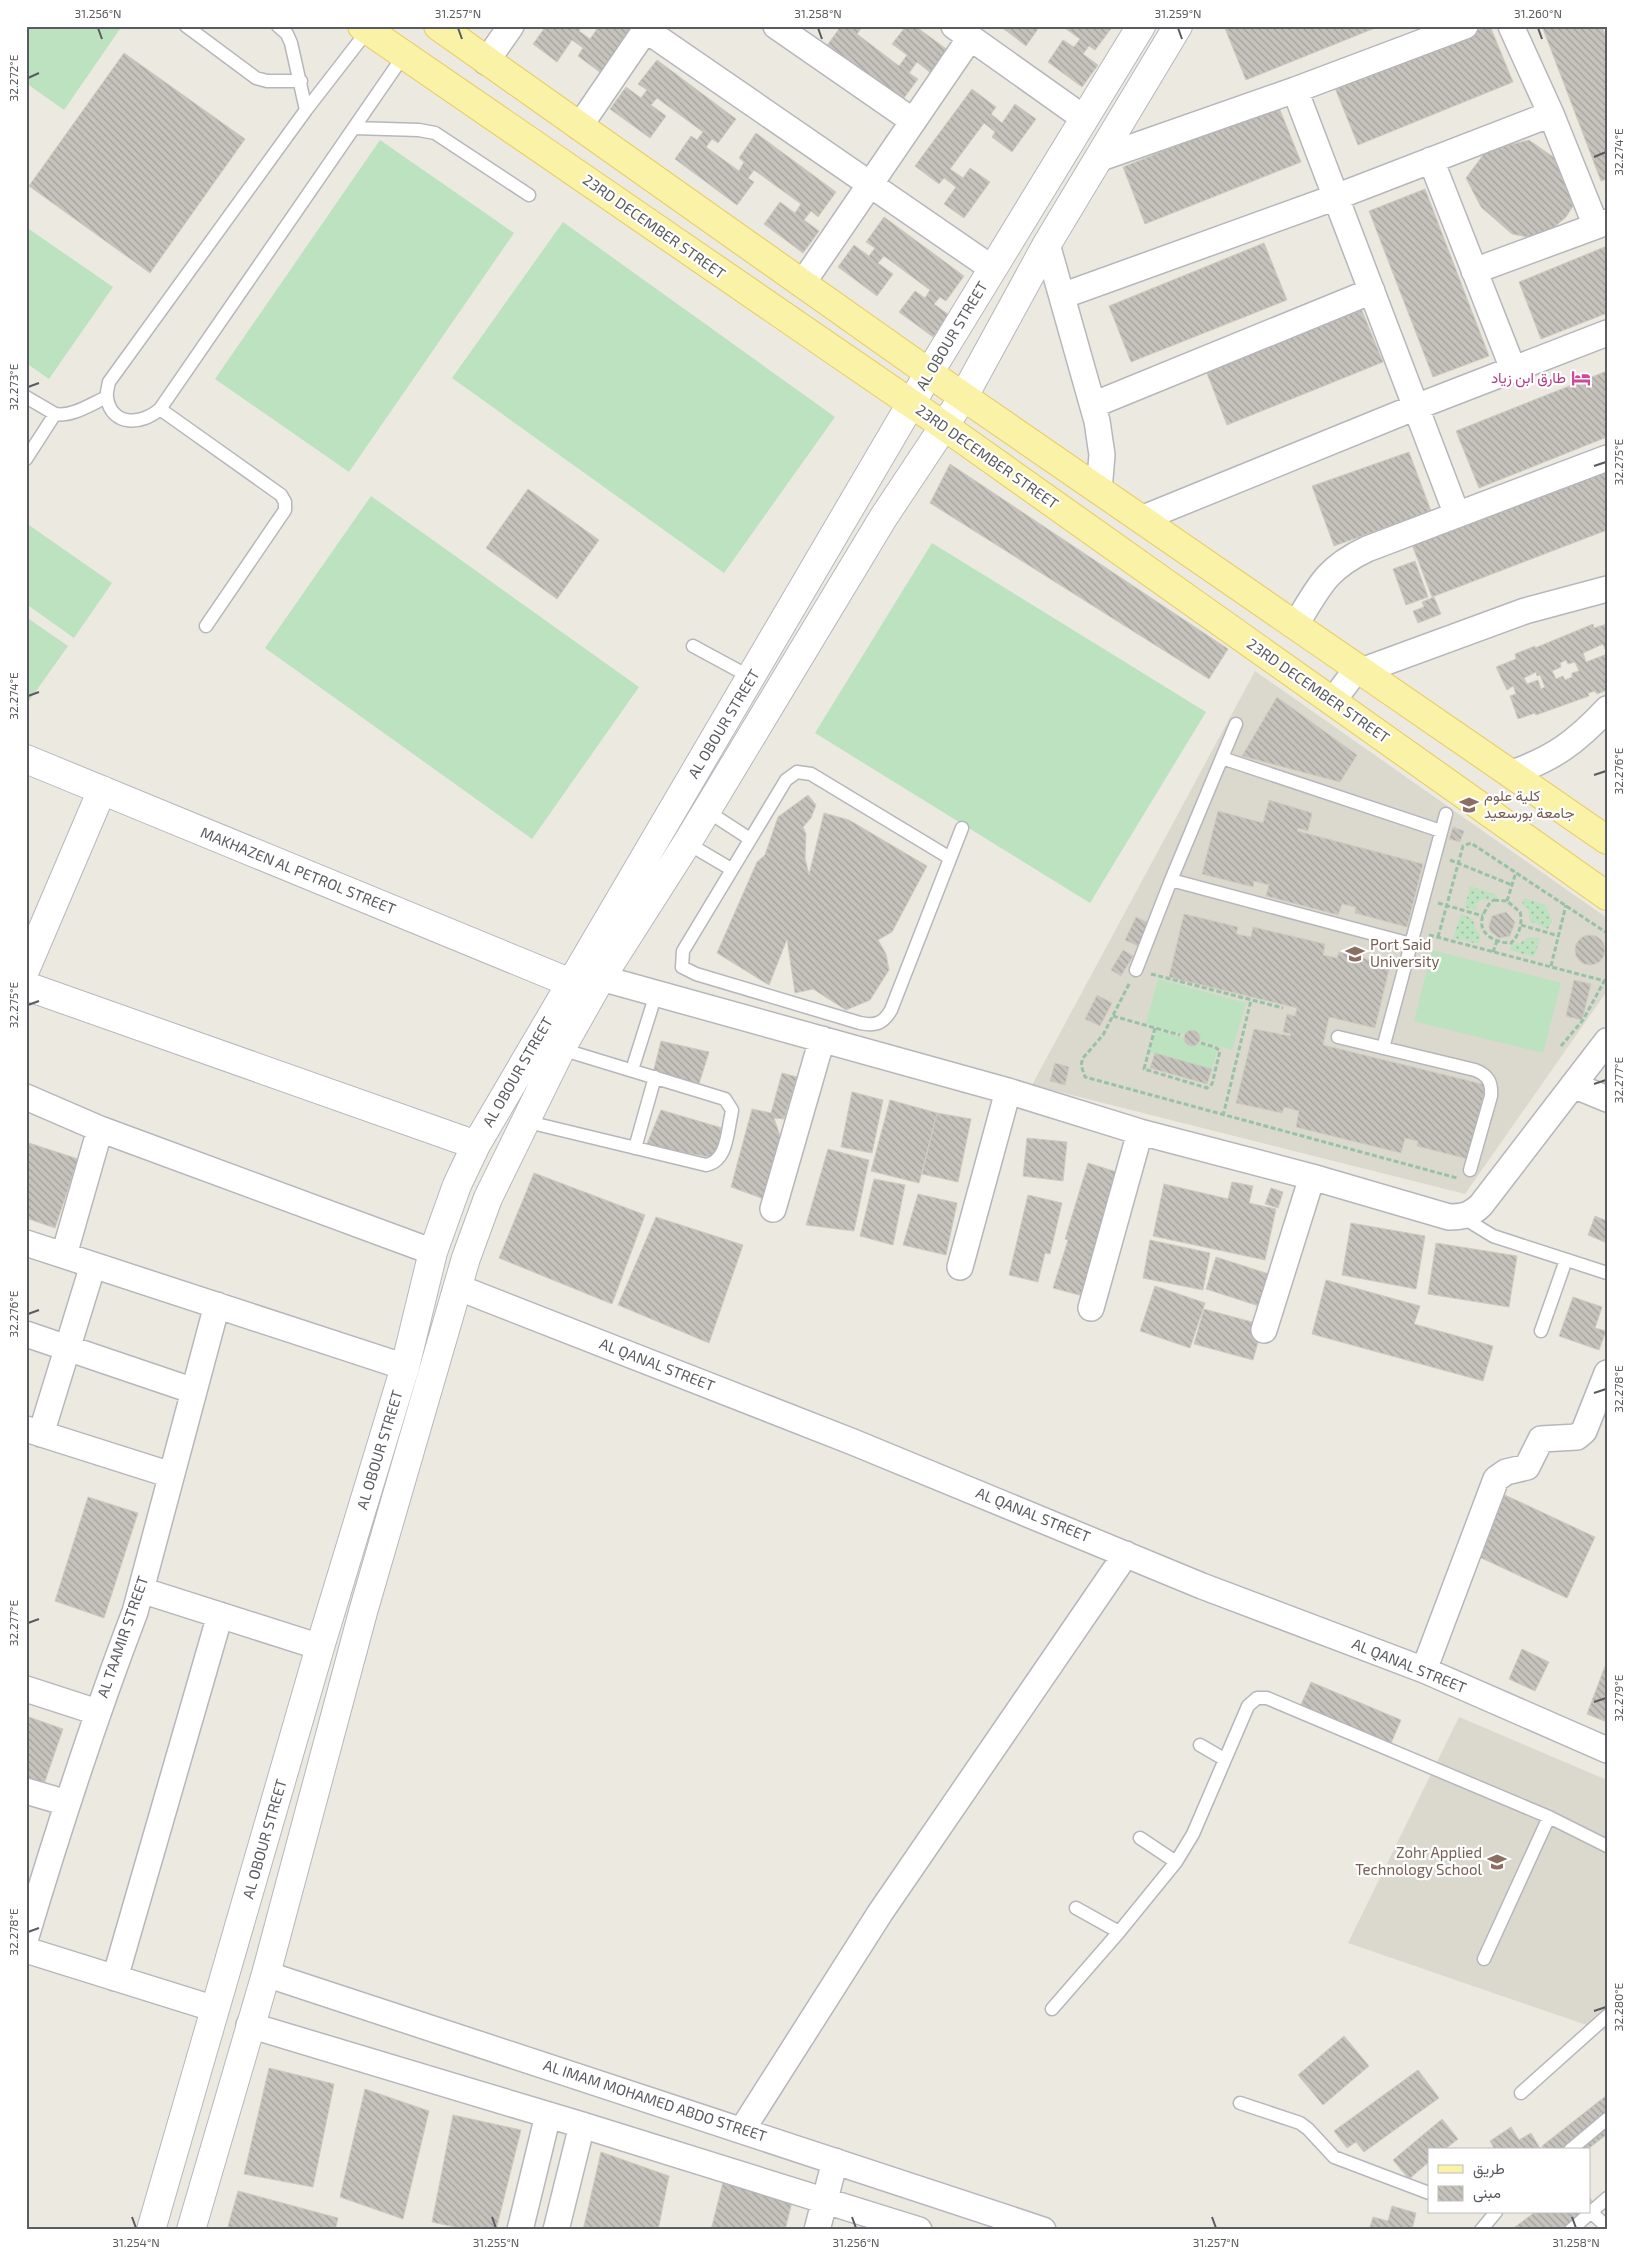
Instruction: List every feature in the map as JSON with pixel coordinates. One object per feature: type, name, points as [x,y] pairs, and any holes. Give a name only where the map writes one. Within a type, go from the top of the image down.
[{"type":"main road","points":[[438,26],[486,62],[929,373],[1607,840]]},
{"type":"main road","name":"23RD DECEMBER STREET","points":[[365,28],[944,426],[1332,702],[1449,804],[1607,896]]},
{"type":"street","points":[[486,62],[511,26]]},
{"type":"street","points":[[776,26],[913,121]]},
{"type":"street","name":"AL OBOUR STREET","points":[[150,2230],[333,1603],[405,1367],[433,1252],[457,1185],[476,1145],[752,678],[929,373],[1141,26]]},
{"type":"street","name":"AL OBOUR STREET","points":[[191,2230],[249,2025],[266,1974],[363,1612],[457,1287],[488,1198],[561,1049],[601,978],[687,844],[883,518],[964,396],[1047,244],[1178,26]]},
{"type":"street","points":[[1098,159],[1295,90],[1432,32],[1465,26]]},
{"type":"street","points":[[1474,271],[1602,224],[1511,26]]},
{"type":"street","points":[[578,127],[647,28],[993,269]]},
{"type":"street","points":[[802,284],[913,121],[962,32],[1085,119]]},
{"type":"street","points":[[1295,90],[1457,515]]},
{"type":"street","points":[[1062,296],[1336,196],[1551,114]]},
{"type":"street","points":[[1431,160],[1513,369]]},
{"type":"street","points":[[1047,244],[1092,405],[1101,447],[1099,490]]},
{"type":"street","points":[[1092,405],[1372,291]]},
{"type":"street","points":[[1141,519],[1416,407],[1607,333]]},
{"type":"street","points":[[1296,626],[1324,578],[1349,558],[1607,458]]},
{"type":"street","points":[[1332,702],[1350,678],[1362,671],[1525,611],[1607,589]]},
{"type":"street","points":[[1510,774],[1540,764],[1558,753],[1577,739],[1607,709]]},
{"type":"street","points":[[716,738],[741,755]]},
{"type":"street","name":"MAKHAZEN AL PETROL STREET","points":[[26,759],[571,983]]},
{"type":"street","points":[[26,968],[102,790]]},
{"type":"street","points":[[601,978],[1008,1091],[1140,1132],[1312,1177],[1449,1217],[1473,1213],[1481,1205],[1607,1041]]},
{"type":"street","points":[[26,986],[476,1145]]},
{"type":"street","points":[[773,1209],[822,1039]]},
{"type":"street","points":[[1573,1085],[1607,1099]]},
{"type":"street","points":[[960,1267],[1008,1091]]},
{"type":"street","points":[[26,1097],[100,1129],[433,1252]]},
{"type":"street","points":[[64,1255],[100,1129]]},
{"type":"street","points":[[1091,1308],[1140,1132]]},
{"type":"street","points":[[1264,1330],[1312,1177]]},
{"type":"street","points":[[26,1243],[405,1367]]},
{"type":"street","points":[[93,1265],[68,1348],[34,1431],[171,1475]]},
{"type":"street","name":"AL QANAL STREET","points":[[457,1287],[853,1442],[1202,1586],[1424,1670],[1607,1750]]},
{"type":"street","name":"AL TAAMIR STREET","points":[[26,1937],[97,1712],[135,1612],[217,1305]]},
{"type":"street","points":[[26,1334],[194,1391]]},
{"type":"street","points":[[1424,1670],[1496,1479],[1506,1472],[1527,1467],[1541,1440],[1577,1437],[1584,1431],[1607,1373]]},
{"type":"street","points":[[742,2130],[880,1913],[1126,1554]]},
{"type":"street","points":[[141,1590],[320,1647]]},
{"type":"street","points":[[333,1603],[342,1612],[350,1615],[363,1612]]},
{"type":"street","points":[[115,1978],[220,1615]]},
{"type":"street","points":[[311,1682],[321,1676],[328,1677],[335,1681],[341,1691]]},
{"type":"street","points":[[26,1689],[97,1712]]},
{"type":"street","points":[[26,1791],[67,1803]]},
{"type":"street","points":[[26,1950],[215,2009]]},
{"type":"street","name":"AL IMAM MOHAMED ABDO STREET","points":[[266,1974],[1043,2230]]},
{"type":"street","points":[[249,2025],[582,2125],[919,2230]]},
{"type":"street","points":[[520,2230],[548,2115]]},
{"type":"street","points":[[556,2230],[582,2125]]},
{"type":"street","points":[[817,2230],[835,2160]]},
{"type":"lane","points":[[186,26],[251,76],[267,81],[301,82]]},
{"type":"lane","points":[[278,26],[289,38],[301,82],[306,110]]},
{"type":"lane","points":[[365,28],[109,382],[107,397],[112,411],[125,420],[140,421],[152,417],[160,409],[404,55]]},
{"type":"lane","points":[[354,128],[419,130],[435,133],[529,195]]},
{"type":"lane","points":[[26,397],[55,414],[69,414],[107,397]]},
{"type":"lane","points":[[160,409],[281,495],[285,502],[284,510],[206,626]]},
{"type":"lane","points":[[26,459],[55,414]]},
{"type":"lane","points":[[693,646],[752,678]]},
{"type":"lane","points":[[1136,970],[1236,724]]},
{"type":"lane","points":[[1222,758],[1441,831]]},
{"type":"lane","points":[[950,858],[804,772],[791,775],[786,780],[731,869],[683,951],[682,966],[696,974],[870,1025],[880,1024],[892,1010],[962,828]]},
{"type":"lane","points":[[1383,1048],[1449,804]]},
{"type":"lane","points":[[706,811],[750,839]]},
{"type":"lane","points":[[687,844],[731,869]]},
{"type":"lane","points":[[1171,880],[1412,938]]},
{"type":"lane","points":[[632,1070],[656,994]]},
{"type":"lane","points":[[1338,1037],[1475,1070],[1483,1073],[1489,1079],[1492,1088],[1491,1096],[1470,1170]]},
{"type":"lane","points":[[524,1122],[706,1165],[716,1161],[723,1151],[732,1110],[725,1099],[561,1049]]},
{"type":"lane","points":[[635,1148],[655,1077]]},
{"type":"lane","points":[[1462,1216],[1493,1236],[1607,1273]]},
{"type":"lane","points":[[1541,1331],[1566,1260]]},
{"type":"lane","points":[[1052,2009],[1119,1932],[1176,1862],[1193,1834],[1224,1759],[1252,1701],[1257,1698],[1266,1698],[1550,1817],[1607,1846]]},
{"type":"lane","points":[[1200,1745],[1224,1759]]},
{"type":"lane","points":[[1484,1959],[1550,1817]]},
{"type":"lane","points":[[1140,1838],[1176,1862]]},
{"type":"lane","points":[[1076,1908],[1119,1932]]},
{"type":"lane","points":[[1521,2093],[1607,2016]]},
{"type":"lane","points":[[1240,2103],[1300,2123],[1312,2132],[1334,2157],[1428,2193]]},
{"type":"lane","points":[[1572,2148],[1607,2119]]},
{"type":"lane","points":[[1571,2230],[1585,2220],[1607,2198]]},
{"type":"lane","points":[[1481,2230],[1490,2214]]},
{"type":"lane","points":[[1585,2220],[1607,2227]]},
{"type":"path","points":[[1438,937],[1463,846],[1472,843],[1607,934]]},
{"type":"path","points":[[1449,860],[1512,885]]},
{"type":"path","points":[[1507,901],[1516,872]]},
{"type":"path","points":[[1423,899],[1483,916]]},
{"type":"path","points":[[1498,900],[1507,901],[1520,912],[1521,925],[1516,938],[1510,943],[1484,934],[1480,926],[1490,903],[1498,900]]},
{"type":"path","points":[[1551,966],[1566,905]]},
{"type":"path","points":[[1521,925],[1559,936]]},
{"type":"path","points":[[1412,938],[1438,937],[1605,981]]},
{"type":"path","points":[[1493,952],[1497,940]]},
{"type":"path","points":[[1283,1008],[1136,970],[1097,1044],[1084,1058],[1081,1065],[1085,1077],[1451,1178],[1465,1175],[1470,1170]]},
{"type":"path","points":[[1561,1046],[1584,1020],[1607,976]]},
{"type":"path","points":[[1223,1116],[1251,1000]]},
{"type":"path","points":[[1113,1016],[1180,1035]]},
{"type":"path","points":[[1155,1028],[1144,1064],[1145,1071],[1207,1088],[1212,1084],[1220,1054],[1218,1049],[1201,1043]]},
{"type":"shaded area","name":"Port Said University","points":[[1255,671],[1607,918],[1607,991],[1465,1194],[1032,1085]]},
{"type":"shaded area","name":"Zohr Applied Technology School","points":[[1459,1717],[1607,1780],[1607,2032],[1348,1943]]},
{"type":"green space","points":[[26,26],[122,26],[64,110],[26,83]]},
{"type":"green space","points":[[380,140],[514,233],[349,472],[215,379]]},
{"type":"green space","points":[[563,222],[835,417],[724,573],[452,378]]},
{"type":"green space","points":[[26,227],[113,287],[49,379],[26,363]]},
{"type":"green space","points":[[371,496],[639,687],[532,839],[265,648]]},
{"type":"green space","points":[[26,523],[112,583],[74,638],[26,604]]},
{"type":"green space","points":[[932,543],[1206,712],[1090,903],[815,733]]},
{"type":"green space","points":[[26,617],[68,646],[29,701],[26,699]]},
{"type":"green space","points":[[1470,886],[1497,895],[1496,898],[1481,900],[1476,904],[1477,911],[1465,907]]},
{"type":"green space","points":[[1524,898],[1545,905],[1552,921],[1548,929],[1530,921],[1528,908],[1522,905]]},
{"type":"green space","points":[[1461,914],[1473,919],[1475,928],[1480,935],[1479,944],[1453,938]]},
{"type":"green space","points":[[1530,937],[1540,939],[1534,957],[1510,950],[1512,944],[1520,943]]},
{"type":"green space","points":[[1432,950],[1561,983],[1543,1053],[1414,1021]]},
{"type":"green space","points":[[1158,979],[1246,1003],[1232,1050],[1200,1040],[1199,1034],[1191,1030],[1185,1035],[1146,1023]]},
{"type":"green space","points":[[1156,1030],[1184,1038],[1186,1043],[1194,1046],[1199,1043],[1217,1049],[1212,1069],[1149,1052]]},
{"type":"building","points":[[546,26],[582,26],[579,31],[590,39],[599,26],[635,26],[601,73],[578,56],[583,48],[572,40],[557,62],[533,44]]},
{"type":"building","points":[[841,26],[863,26],[857,34],[899,66],[907,55],[892,44],[906,26],[915,26],[949,51],[932,74],[917,62],[909,73],[918,79],[901,102],[826,47]]},
{"type":"building","points":[[1000,26],[1040,26],[1026,46]]},
{"type":"building","points":[[1062,26],[1113,26],[1095,50],[1089,46],[1083,54],[1098,65],[1082,87],[1048,62],[1063,40],[1074,47],[1080,39]]},
{"type":"building","points":[[1224,26],[1380,26],[1246,80]]},
{"type":"building","points":[[1490,26],[1513,82],[1358,145],[1335,88]]},
{"type":"building","points":[[1542,26],[1602,26],[1607,40],[1607,179],[1601,181]]},
{"type":"building","points":[[124,53],[245,139],[150,273],[29,186]]},
{"type":"building","points":[[657,60],[736,119],[718,143],[712,139],[706,147],[739,171],[744,162],[739,158],[756,133],[836,192],[818,217],[811,211],[804,220],[819,231],[803,253],[764,224],[780,202],[795,213],[801,204],[754,170],[748,178],[754,182],[737,205],[675,159],[691,136],[697,140],[703,132],[657,98],[651,105],[666,116],[650,138],[610,109],[626,87],[641,98],[647,90],[638,84]]},
{"type":"building","points":[[972,89],[996,107],[991,114],[1002,123],[1015,104],[1036,119],[1012,152],[992,137],[995,132],[984,123],[950,169],[963,178],[970,168],[990,182],[964,218],[944,204],[956,187],[944,178],[939,184],[915,166]]},
{"type":"building","points":[[1278,105],[1301,162],[1145,224],[1123,167]]},
{"type":"building","points":[[1529,140],[1556,159],[1575,203],[1566,217],[1552,229],[1533,238],[1512,234],[1481,207],[1466,178],[1486,151]]},
{"type":"building","points":[[1425,189],[1489,356],[1433,377],[1369,211]]},
{"type":"building","points":[[884,217],[964,276],[946,301],[940,297],[934,304],[949,315],[933,337],[899,312],[915,291],[925,298],[930,290],[884,256],[878,263],[893,274],[877,296],[838,267],[854,245],[869,256],[875,248],[866,242]]},
{"type":"building","points":[[1264,243],[1287,300],[1131,362],[1109,306]]},
{"type":"building","points":[[1607,246],[1607,313],[1541,339],[1519,282]]},
{"type":"building","points":[[1360,306],[1383,362],[1227,425],[1205,368]]},
{"type":"building","points":[[1607,371],[1607,437],[1479,488],[1456,431]]},
{"type":"building","points":[[1409,452],[1431,511],[1334,546],[1312,486]]},
{"type":"building","points":[[950,464],[1228,649],[1209,679],[930,503]]},
{"type":"building","points":[[1607,466],[1607,530],[1432,597],[1411,542]]},
{"type":"building","points":[[528,489],[599,540],[557,599],[486,548]]},
{"type":"building","points":[[1415,561],[1428,597],[1406,605],[1393,569]]},
{"type":"building","points":[[1434,597],[1441,614],[1418,623],[1413,611],[1424,607],[1422,602]]},
{"type":"building","points":[[1593,624],[1594,628],[1607,624],[1607,654],[1607,690],[1597,694],[1595,691],[1588,693],[1589,696],[1536,715],[1535,713],[1518,719],[1510,696],[1516,694],[1514,688],[1513,686],[1507,690],[1496,667],[1516,659],[1515,654],[1535,646],[1535,648]],"holes":[[[1603,644],[1607,654],[1586,662],[1583,653]],[[1566,660],[1568,664],[1575,662],[1579,671],[1572,673],[1572,677],[1565,680],[1563,676],[1556,679],[1552,671],[1561,667],[1560,663]],[[1536,672],[1537,676],[1540,675],[1545,687],[1541,689],[1538,680],[1527,684],[1524,678]]]},
{"type":"building","points":[[1277,697],[1357,755],[1340,782],[1242,756]]},
{"type":"building","points":[[808,795],[816,805],[811,818],[803,827],[806,834],[805,858],[809,875],[824,813],[849,820],[927,866],[892,932],[878,940],[886,954],[889,970],[870,1000],[846,1010],[813,989],[795,993],[787,939],[769,985],[717,953],[757,862],[765,855],[778,817]]},
{"type":"building","points":[[1269,800],[1312,813],[1308,831],[1298,828],[1297,831],[1423,864],[1407,927],[1355,913],[1356,907],[1342,904],[1338,915],[1266,896],[1269,885],[1254,881],[1253,887],[1202,874],[1218,811],[1263,823]]},
{"type":"building","points":[[1453,827],[1464,831],[1460,842],[1449,839]]},
{"type":"building","points":[[1506,912],[1515,922],[1510,936],[1499,938],[1490,931],[1489,926],[1492,916]]},
{"type":"building","points":[[1184,914],[1238,927],[1236,934],[1251,937],[1253,927],[1325,944],[1323,955],[1337,958],[1339,952],[1390,965],[1375,1028],[1329,1017],[1323,1045],[1486,1085],[1468,1159],[1417,1146],[1418,1141],[1405,1138],[1401,1153],[1296,1127],[1299,1111],[1284,1107],[1282,1113],[1236,1103],[1254,1029],[1290,1036],[1291,1034],[1283,1032],[1287,1014],[1295,1016],[1297,1008],[1169,977]]},
{"type":"building","points":[[1136,917],[1149,923],[1138,946],[1125,940]]},
{"type":"building","points":[[1590,935],[1601,939],[1605,950],[1601,961],[1590,965],[1579,961],[1575,950],[1579,939]]},
{"type":"building","points":[[1123,950],[1133,956],[1121,976],[1111,970]]},
{"type":"building","points":[[1574,980],[1591,984],[1582,1020],[1566,1016]]},
{"type":"building","points":[[1097,995],[1112,1003],[1100,1026],[1085,1019]]},
{"type":"building","points":[[1192,1030],[1200,1038],[1192,1046],[1184,1038]]},
{"type":"building","points":[[661,1041],[709,1052],[698,1087],[653,1073]]},
{"type":"building","points":[[1155,1053],[1212,1069],[1207,1084],[1150,1068]]},
{"type":"building","points":[[1055,1063],[1069,1067],[1065,1085],[1050,1081]]},
{"type":"building","points":[[782,1073],[797,1077],[784,1119],[774,1118],[780,1136],[764,1199],[731,1187],[752,1109],[771,1113]]},
{"type":"building","points":[[852,1092],[883,1100],[872,1153],[841,1147]]},
{"type":"building","points":[[890,1100],[937,1113],[919,1183],[871,1171]]},
{"type":"building","points":[[661,1110],[722,1128],[715,1158],[646,1146]]},
{"type":"building","points":[[937,1113],[971,1119],[958,1182],[922,1174]]},
{"type":"building","points":[[1027,1138],[1067,1142],[1063,1181],[1023,1176]]},
{"type":"building","points":[[26,1142],[78,1159],[55,1228],[26,1218]]},
{"type":"building","points":[[828,1149],[869,1160],[854,1231],[806,1225]]},
{"type":"building","points":[[1088,1163],[1120,1173],[1083,1296],[1053,1288],[1068,1240],[1065,1239]]},
{"type":"building","points":[[534,1173],[645,1215],[612,1304],[499,1258]]},
{"type":"building","points":[[874,1179],[905,1185],[893,1245],[860,1236]]},
{"type":"building","points":[[1232,1182],[1253,1186],[1249,1203],[1276,1209],[1265,1260],[1153,1236],[1164,1184],[1228,1199]]},
{"type":"building","points":[[1271,1188],[1283,1192],[1278,1208],[1265,1204]]},
{"type":"building","points":[[918,1194],[957,1203],[946,1255],[903,1245]]},
{"type":"building","points":[[1028,1195],[1062,1203],[1050,1254],[1045,1253],[1038,1282],[1009,1275]]},
{"type":"building","points":[[1595,1216],[1607,1221],[1607,1243],[1588,1235]]},
{"type":"building","points":[[656,1217],[743,1245],[709,1343],[618,1305]]},
{"type":"building","points":[[1351,1223],[1425,1236],[1416,1289],[1342,1275]]},
{"type":"building","points":[[1150,1240],[1210,1253],[1203,1290],[1143,1278]]},
{"type":"building","points":[[1436,1243],[1517,1256],[1509,1307],[1428,1294]]},
{"type":"building","points":[[1216,1257],[1272,1275],[1262,1307],[1206,1289]]},
{"type":"building","points":[[1326,1280],[1420,1306],[1414,1324],[1493,1346],[1483,1381],[1312,1334]]},
{"type":"building","points":[[1155,1286],[1205,1303],[1190,1348],[1140,1331]]},
{"type":"building","points":[[1573,1297],[1602,1307],[1595,1328],[1606,1331],[1599,1350],[1559,1336]]},
{"type":"building","points":[[1204,1309],[1263,1325],[1253,1360],[1194,1344]]},
{"type":"building","points":[[1505,1495],[1595,1537],[1567,1598],[1477,1556]]},
{"type":"building","points":[[88,1497],[138,1513],[104,1618],[55,1601]]},
{"type":"building","points":[[1522,1649],[1549,1662],[1535,1691],[1509,1679]]},
{"type":"building","points":[[1607,1661],[1607,1722],[1587,1714]]},
{"type":"building","points":[[1311,1682],[1401,1720],[1389,1748],[1299,1709]]},
{"type":"building","points":[[26,1716],[63,1729],[43,1787],[26,1781]]},
{"type":"building","points":[[1344,2036],[1369,2066],[1323,2105],[1298,2075]]},
{"type":"building","points":[[269,2068],[334,2084],[313,2187],[244,2174]]},
{"type":"building","points":[[1418,2070],[1439,2098],[1364,2152],[1356,2142],[1347,2148],[1334,2131]]},
{"type":"building","points":[[365,2089],[429,2111],[403,2219],[340,2197]]},
{"type":"building","points":[[1607,2095],[1607,2134],[1590,2148],[1543,2148],[1542,2146]]},
{"type":"building","points":[[453,2115],[521,2130],[496,2230],[468,2230],[432,2222]]},
{"type":"building","points":[[1442,2119],[1458,2139],[1447,2148],[1428,2148],[1428,2163],[1409,2179],[1393,2160]]},
{"type":"building","points":[[1511,2127],[1519,2140],[1531,2133],[1540,2148],[1494,2148],[1490,2141]]},
{"type":"building","points":[[601,2152],[669,2176],[658,2230],[583,2230]]},
{"type":"building","points":[[726,2170],[792,2202],[785,2230],[711,2230]]},
{"type":"building","points":[[238,2191],[338,2218],[335,2230],[227,2230]]},
{"type":"building","points":[[1590,2198],[1600,2211],[1576,2230],[1511,2230],[1532,2214],[1590,2214]]},
{"type":"building","points":[[1392,2206],[1416,2213],[1412,2230],[1369,2230],[1373,2217],[1388,2221]]},
{"type":"place","name":"طارق ابن زياد","points":[[1581,378]]},
{"type":"place","name":"كلية علوم جامعة بورسعيد","points":[[1469,805]]},
{"type":"place","name":"Port Said University","points":[[1355,954]]},
{"type":"place","name":"Zohr Applied Technology School","points":[[1497,1862]]}]
